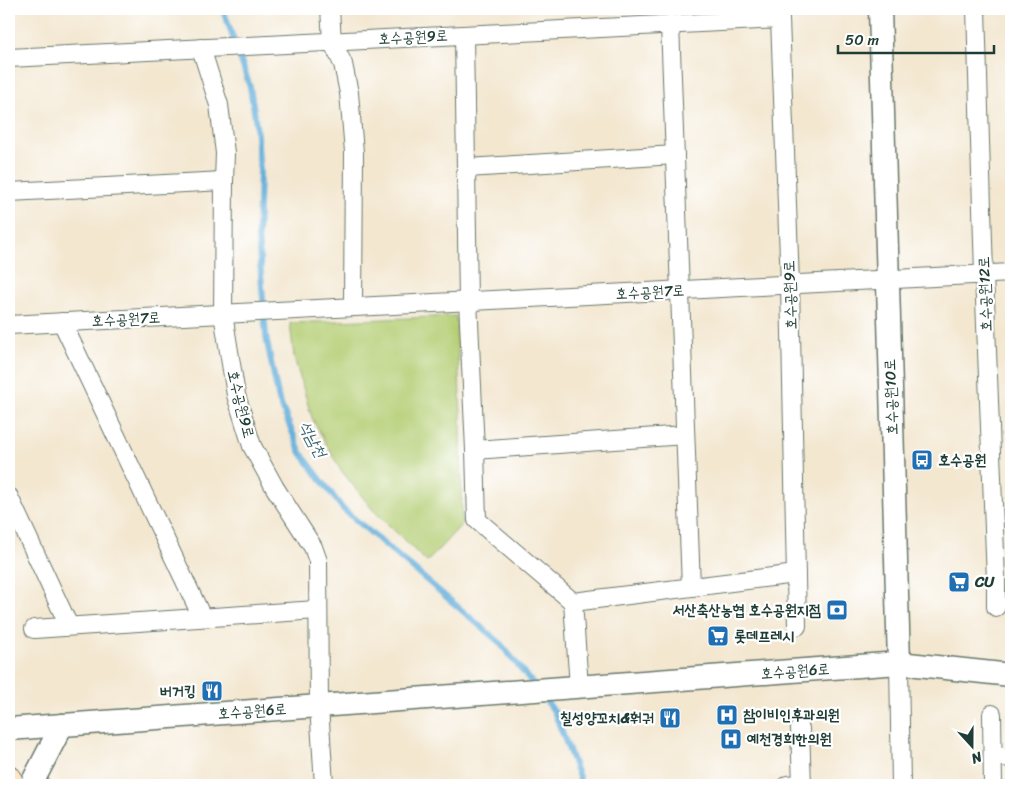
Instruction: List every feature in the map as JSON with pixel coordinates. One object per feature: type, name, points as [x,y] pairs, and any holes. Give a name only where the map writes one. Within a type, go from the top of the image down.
[{"type":"main road","points":[[9,779],[12,785]]},
{"type":"street","points":[[330,9],[332,42],[343,64],[349,93],[353,142],[353,307]]},
{"type":"street","name":"호수공원10로","points":[[880,9],[901,785]]},
{"type":"street","name":"호수공원12로","points":[[976,9],[984,274],[1004,580],[996,607]]},
{"type":"street","name":"호수공원9로","points":[[324,785],[319,706],[318,561],[313,547],[275,488],[252,446],[236,395],[223,314],[226,153],[219,105],[201,48],[780,19],[790,284],[797,626]]},
{"type":"street","points":[[670,24],[690,587]]},
{"type":"street","name":"호수공원9로","points":[[464,35],[468,301],[477,520],[573,602]]},
{"type":"street","points":[[9,58],[201,48]]},
{"type":"street","points":[[467,168],[675,155]]},
{"type":"street","points":[[9,192],[224,181]]},
{"type":"street","name":"호수공원7로","points":[[9,325],[1011,273]]},
{"type":"street","points":[[62,322],[202,617]]},
{"type":"street","points":[[475,450],[685,435]]},
{"type":"street","points":[[9,497],[69,626]]},
{"type":"street","points":[[579,686],[573,602],[796,574]]},
{"type":"street","points":[[34,629],[317,610]]},
{"type":"street","name":"호수공원6로","points":[[9,729],[898,663],[1011,675]]},
{"type":"street","points":[[992,714],[993,785]]},
{"type":"street","points":[[31,785],[62,725]]},
{"type":"street","points":[[797,785],[800,728]]},
{"type":"street","points":[[992,756],[1011,758]]},
{"type":"green space","points":[[456,316],[461,414],[462,524],[427,562],[373,510],[340,469],[312,418],[294,357],[290,323]]},
{"type":"waterway","name":"석남천","points":[[222,9],[250,87],[256,124],[260,171],[258,236],[266,337],[279,400],[301,453],[343,509],[499,642],[533,684]]},
{"type":"waterway","name":"석남천","points":[[541,694],[554,711],[582,785]]},
{"type":"place","name":"호수공원","points":[[922,460]]},
{"type":"place","name":"CU","points":[[959,582]]},
{"type":"place","name":"서산축산농협 호수공원지점","points":[[837,610]]},
{"type":"place","name":"롯데프레시","points":[[718,636]]},
{"type":"place","name":"버거킹","points":[[212,691]]},
{"type":"place","name":"참이비인후과의원","points":[[727,715]]},
{"type":"place","name":"칠성양꼬치&훠궈","points":[[670,718]]},
{"type":"place","name":"예천경희한의원","points":[[731,739]]}]
